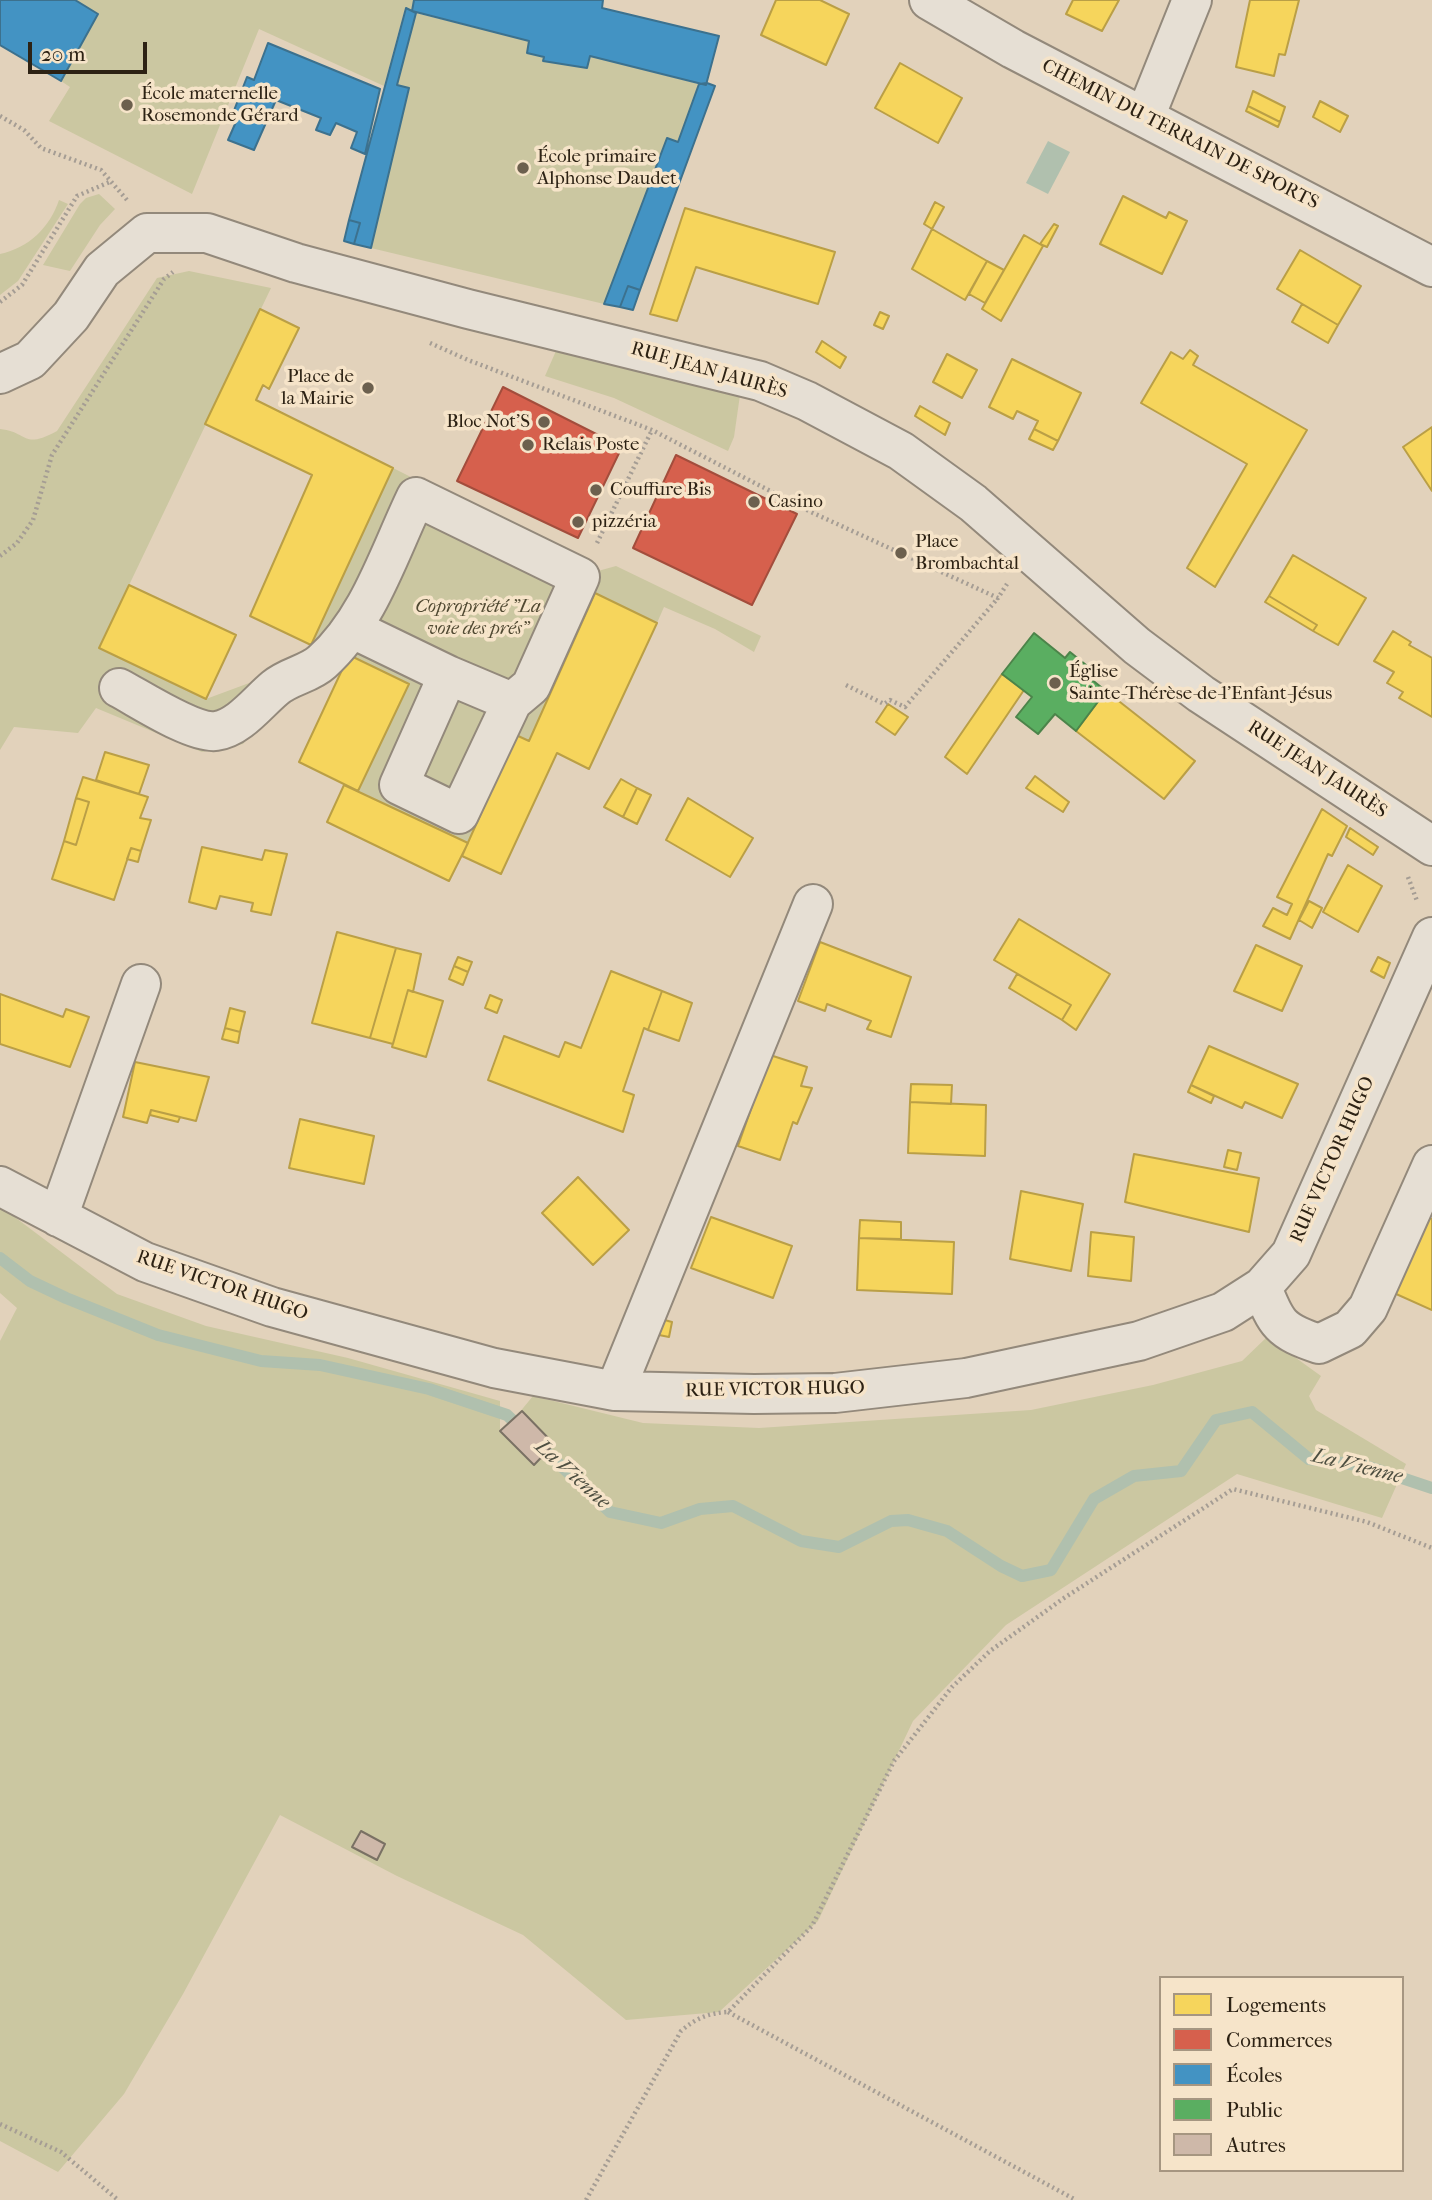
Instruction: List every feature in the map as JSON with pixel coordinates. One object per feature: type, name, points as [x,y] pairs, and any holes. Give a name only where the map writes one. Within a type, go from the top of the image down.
[{"type":"street","name":"CHEMIN DU TERRAIN DE SPORTS","points":[[929,0],[1013,49],[1432,267]]},
{"type":"street","points":[[1145,117],[1192,0]]},
{"type":"street","name":"RUE JEAN JAURÈS","points":[[0,374],[30,360],[71,316],[102,270],[147,233],[207,233],[296,263],[760,382],[807,401],[901,451],[973,503],[1137,646],[1418,855]]},
{"type":"street","points":[[119,688],[187,723],[214,732],[231,726],[296,674],[318,665],[353,629],[416,497],[580,577],[531,686],[512,702],[460,814],[399,786],[448,675]]},
{"type":"street","points":[[353,629],[448,675],[512,702]]},
{"type":"street","points":[[615,1391],[813,904]]},
{"type":"street","name":"RUE VICTOR HUGO","points":[[0,1186],[145,1262],[272,1307],[494,1368],[615,1391],[835,1393],[967,1378],[1139,1341],[1223,1312],[1262,1287],[1291,1254],[1427,924]]},
{"type":"street","points":[[58,1217],[141,984]]},
{"type":"street","points":[[1262,1287],[1275,1322],[1293,1336],[1319,1344],[1350,1329],[1368,1308],[1432,1165]]},
{"type":"path","points":[[0,116],[24,130],[41,148],[101,170],[113,181],[130,205]]},
{"type":"path","points":[[0,302],[22,285],[77,196],[113,181]]},
{"type":"path","points":[[0,556],[17,543],[33,520],[52,455],[164,279],[179,267]]},
{"type":"path","points":[[424,339],[468,360],[652,430],[811,512],[998,598]]},
{"type":"path","points":[[580,577],[652,430]]},
{"type":"path","points":[[846,685],[884,704],[890,700],[905,707],[998,598],[1013,576]]},
{"type":"path","points":[[1418,855],[1415,899],[1427,924]]},
{"type":"path","points":[[728,2012],[812,1926],[894,1761],[952,1687],[990,1651],[1097,1576],[1233,1489],[1367,1522],[1432,1548]]},
{"type":"path","points":[[586,2200],[681,2031],[693,2021],[710,2013],[728,2012],[1076,2200]]},
{"type":"path","points":[[0,2124],[61,2152],[118,2200]]},
{"type":"green space","name":"École maternelle Rosemonde Gérard","points":[[75,0],[414,0],[412,10],[405,8],[384,86],[259,29],[192,194],[49,121],[70,87],[61,81],[98,14]]},
{"type":"green space","name":"École primaire Alphonse Daudet","points":[[416,13],[529,41],[527,53],[544,57],[544,61],[586,68],[590,56],[699,84],[678,142],[667,138],[604,304],[371,248],[409,89],[397,85]]},
{"type":"green space","points":[[99,194],[115,209],[100,225],[70,271],[43,265],[80,204],[86,198]]},
{"type":"green space","points":[[59,200],[68,204],[18,281],[0,295],[0,254],[20,247],[37,235],[50,219]]},
{"type":"green space","name":"Copropriété \"La voie des prés\"","points":[[189,271],[271,288],[99,648],[206,699],[260,679],[311,645],[393,468],[598,571],[616,566],[761,636],[754,652],[715,629],[664,607],[657,623],[595,594],[529,741],[516,735],[468,843],[358,791],[408,684],[349,655],[271,712],[243,744],[202,752],[96,708],[78,733],[14,727],[0,750],[0,429],[31,440],[57,431],[157,278]]},
{"type":"green space","points":[[559,344],[741,388],[734,437],[728,451],[614,398],[545,376]]},
{"type":"green space","points":[[0,1206],[117,1294],[206,1326],[348,1358],[500,1401],[500,1431],[533,1465],[554,1444],[519,1413],[533,1396],[643,1423],[759,1428],[1031,1410],[1153,1385],[1242,1361],[1267,1337],[1321,1376],[1309,1396],[1316,1410],[1406,1464],[1382,1518],[1237,1474],[1006,1625],[913,1721],[818,1921],[719,2012],[626,2020],[523,1935],[397,1876],[280,1815],[183,1994],[124,2094],[58,2172],[0,2141],[0,1341],[17,1308],[0,1293]]},
{"type":"shaded area","points":[[1048,141],[1070,152],[1048,194],[1026,183]]},
{"type":"building: Logements","points":[[776,0],[820,0],[849,14],[826,65],[761,35]]},
{"type":"building: Logements","points":[[1073,0],[1119,0],[1102,31],[1066,14]]},
{"type":"building: Logements","points":[[1250,0],[1299,0],[1285,55],[1279,54],[1274,76],[1236,67]]},
{"type":"building: Logements","points":[[900,63],[962,98],[938,143],[875,108]]},
{"type":"building: Logements","points":[[1253,91],[1285,107],[1280,122],[1248,106]]},
{"type":"building: Logements","points":[[1320,101],[1348,116],[1340,132],[1313,117]]},
{"type":"building: Logements","points":[[1248,106],[1280,122],[1278,127],[1246,111]]},
{"type":"building: Logements","points":[[1123,196],[1166,218],[1169,212],[1187,221],[1162,274],[1100,244]]},
{"type":"building: Logements","points":[[935,202],[944,207],[932,229],[924,224]]},
{"type":"building: Logements","points":[[685,208],[835,252],[818,304],[696,267],[677,321],[650,314]]},
{"type":"building: Logements","points":[[1054,224],[1058,226],[1047,247],[1040,244]]},
{"type":"building: Logements","points":[[932,229],[987,261],[965,300],[912,269]]},
{"type":"building: Logements","points":[[1024,235],[1043,246],[1001,321],[982,309]]},
{"type":"building: Logements","points":[[1300,250],[1361,286],[1338,325],[1277,289]]},
{"type":"building: Logements","points":[[987,261],[1004,270],[985,303],[969,294]]},
{"type":"building: Logements","points":[[1302,304],[1338,325],[1328,343],[1292,322]]},
{"type":"building: Logements","points":[[260,309],[299,328],[269,389],[263,385],[256,400],[393,468],[311,645],[250,616],[312,475],[205,424]]},
{"type":"building: Logements","points":[[880,312],[889,316],[883,329],[874,325]]},
{"type":"building: Logements","points":[[822,341],[846,357],[840,368],[816,352]]},
{"type":"building: Logements","points":[[1190,350],[1198,356],[1193,365],[1307,430],[1215,587],[1187,568],[1247,464],[1141,403],[1171,352],[1183,359]]},
{"type":"building: Logements","points":[[947,354],[977,370],[962,398],[933,382]]},
{"type":"building: Logements","points":[[1012,359],[1081,393],[1058,441],[1034,429],[1038,421],[1017,411],[1013,419],[989,407]]},
{"type":"building: Logements","points":[[920,406],[950,423],[945,435],[915,416]]},
{"type":"building: Logements","points":[[1432,427],[1432,491],[1403,447]]},
{"type":"building: Logements","points":[[1034,429],[1058,441],[1053,450],[1029,439]]},
{"type":"building: Logements","points":[[1293,555],[1366,598],[1338,645],[1313,631],[1317,625],[1269,596]]},
{"type":"building: Logements","points":[[129,585],[236,635],[206,699],[99,648]]},
{"type":"building: Logements","points":[[595,593],[657,623],[589,769],[557,753],[501,874],[462,856],[516,735],[529,741]]},
{"type":"building: Logements","points":[[1269,596],[1317,625],[1313,631],[1265,602]]},
{"type":"building: Logements","points":[[1393,631],[1411,642],[1409,645],[1432,658],[1432,717],[1399,698],[1403,692],[1387,683],[1394,672],[1374,661]]},
{"type":"building: Logements","points":[[349,655],[409,684],[358,791],[299,762]]},
{"type":"building: Logements","points":[[1002,674],[1024,690],[967,774],[945,757]]},
{"type":"building: Logements","points":[[1106,691],[1195,761],[1164,799],[1076,731]]},
{"type":"building: Logements","points":[[888,704],[908,717],[895,735],[876,722]]},
{"type":"building: Logements","points":[[105,752],[149,765],[139,794],[96,780]]},
{"type":"building: Logements","points":[[1035,776],[1069,802],[1063,812],[1026,788]]},
{"type":"building: Logements","points":[[83,777],[148,797],[140,818],[151,820],[141,851],[131,848],[114,900],[52,879],[64,841],[76,845],[89,802],[76,798]]},
{"type":"building: Logements","points":[[621,779],[637,788],[623,817],[604,807]]},
{"type":"building: Logements","points":[[344,785],[468,843],[449,881],[327,822]]},
{"type":"building: Logements","points":[[637,788],[651,795],[637,824],[623,817]]},
{"type":"building: Logements","points":[[76,798],[89,802],[76,845],[64,841]]},
{"type":"building: Logements","points":[[688,798],[753,838],[730,877],[666,840]]},
{"type":"building: Logements","points":[[1322,809],[1347,826],[1332,856],[1328,854],[1290,939],[1263,926],[1273,908],[1287,915],[1292,904],[1277,897]]},
{"type":"building: Logements","points":[[1350,828],[1378,847],[1373,855],[1346,837]]},
{"type":"building: Logements","points":[[202,847],[262,860],[265,850],[287,854],[271,915],[251,911],[253,903],[220,896],[216,909],[189,902]]},
{"type":"building: Logements","points":[[131,848],[141,851],[138,862],[127,859]]},
{"type":"building: Logements","points":[[1348,865],[1382,886],[1358,932],[1323,912]]},
{"type":"building: Logements","points":[[1309,901],[1322,908],[1312,928],[1299,920]]},
{"type":"building: Logements","points":[[1019,919],[1110,974],[1076,1030],[1062,1020],[1071,1005],[994,960]]},
{"type":"building: Logements","points":[[337,932],[396,948],[370,1038],[312,1023]]},
{"type":"building: Logements","points":[[820,942],[911,977],[891,1037],[867,1029],[871,1021],[827,1004],[825,1011],[798,1001]]},
{"type":"building: Logements","points":[[1256,945],[1302,966],[1282,1011],[1234,991]]},
{"type":"building: Logements","points":[[396,948],[421,954],[413,992],[408,990],[393,1044],[370,1038]]},
{"type":"building: Logements","points":[[458,957],[472,962],[468,972],[454,966]]},
{"type":"building: Logements","points":[[1378,957],[1390,963],[1384,978],[1371,971]]},
{"type":"building: Logements","points":[[454,966],[468,972],[463,985],[449,979]]},
{"type":"building: Logements","points":[[611,971],[662,991],[648,1030],[644,1028],[623,1091],[634,1095],[623,1132],[488,1080],[504,1036],[559,1057],[565,1042],[581,1048]]},
{"type":"building: Logements","points":[[1017,974],[1071,1005],[1062,1020],[1009,988]]},
{"type":"building: Logements","points":[[408,990],[443,1001],[426,1057],[392,1047]]},
{"type":"building: Logements","points":[[662,991],[692,1003],[679,1041],[648,1030]]},
{"type":"building: Logements","points":[[0,994],[63,1017],[66,1009],[89,1017],[70,1067],[0,1044]]},
{"type":"building: Logements","points":[[490,995],[502,1000],[497,1013],[485,1008]]},
{"type":"building: Logements","points":[[230,1008],[245,1012],[240,1032],[225,1028]]},
{"type":"building: Logements","points":[[225,1028],[240,1032],[238,1043],[222,1039]]},
{"type":"building: Logements","points":[[1209,1046],[1298,1084],[1282,1118],[1245,1102],[1242,1108],[1191,1085]]},
{"type":"building: Logements","points":[[770,1055],[807,1067],[801,1086],[812,1088],[797,1124],[793,1122],[780,1160],[738,1146]]},
{"type":"building: Logements","points":[[135,1062],[209,1077],[196,1121],[151,1110],[147,1123],[123,1117]]},
{"type":"building: Logements","points":[[911,1084],[952,1085],[951,1104],[910,1102]]},
{"type":"building: Logements","points":[[1191,1085],[1214,1096],[1211,1103],[1188,1092]]},
{"type":"building: Logements","points":[[910,1102],[986,1105],[985,1156],[908,1153]]},
{"type":"building: Logements","points":[[151,1110],[180,1117],[178,1122],[150,1115]]},
{"type":"building: Logements","points":[[300,1119],[374,1136],[364,1184],[289,1168]]},
{"type":"building: Logements","points":[[1228,1150],[1241,1153],[1237,1170],[1224,1167]]},
{"type":"building: Logements","points":[[1134,1154],[1259,1178],[1249,1232],[1125,1202]]},
{"type":"building: Logements","points":[[578,1177],[629,1230],[593,1265],[542,1213]]},
{"type":"building: Logements","points":[[1021,1191],[1083,1204],[1071,1271],[1010,1259]]},
{"type":"building: Logements","points":[[1419,1213],[1432,1219],[1432,1310],[1385,1289]]},
{"type":"building: Logements","points":[[711,1217],[792,1246],[773,1298],[691,1268]]},
{"type":"building: Logements","points":[[860,1220],[901,1222],[901,1239],[859,1238]]},
{"type":"building: Logements","points":[[1091,1232],[1134,1237],[1131,1281],[1088,1276]]},
{"type":"building: Logements","points":[[859,1238],[954,1242],[952,1294],[857,1290]]},
{"type":"building: Logements","points":[[657,1318],[672,1322],[669,1337],[654,1334]]},
{"type":"building: Commerces","points":[[503,387],[622,447],[578,538],[457,481]]},
{"type":"building: Commerces","points":[[676,455],[797,514],[752,605],[633,548]]},
{"type":"building: Écoles","points":[[0,0],[75,0],[98,14],[61,81],[0,45]]},
{"type":"building: Écoles","points":[[414,0],[603,0],[602,8],[719,36],[706,85],[590,56],[587,68],[543,61],[544,57],[527,53],[529,41],[412,11]]},
{"type":"building: Écoles","points":[[406,8],[416,13],[397,85],[409,88],[371,248],[354,244],[360,223],[349,220]]},
{"type":"building: Écoles","points":[[268,43],[380,89],[365,154],[351,148],[357,132],[336,123],[330,135],[316,130],[321,118],[276,100],[254,150],[228,140],[239,115],[233,113],[247,77],[254,80]]},
{"type":"building: Écoles","points":[[699,84],[715,86],[640,290],[628,286],[620,307],[604,304],[667,138],[678,142]]},
{"type":"building: Écoles","points":[[349,220],[360,223],[354,244],[344,241]]},
{"type":"building: Écoles","points":[[628,286],[640,290],[633,310],[620,307]]},
{"type":"building: Public","name":"Église Sainte-Thérèse-de-l'Enfant-Jésus","points":[[1034,633],[1065,658],[1070,652],[1091,669],[1086,675],[1106,691],[1076,731],[1055,714],[1038,734],[1016,717],[1032,697],[1002,674]]},
{"type":"building: Autres","points":[[522,1411],[554,1444],[534,1465],[500,1431]]},
{"type":"building: Autres","points":[[361,1831],[385,1844],[377,1860],[352,1847]]},
{"type":"waterway","name":"La Vienne","points":[[0,1258],[30,1281],[158,1335],[261,1361],[320,1365],[429,1389],[507,1415],[610,1512],[661,1523],[700,1509],[733,1506],[801,1541],[839,1547],[891,1521],[908,1520],[947,1531],[1001,1566],[1022,1576],[1051,1570],[1094,1499],[1134,1476],[1181,1471],[1216,1420],[1252,1412],[1309,1459],[1366,1466],[1432,1488]]},
{"type":"place","name":"École maternelle Rosemonde Gérard","points":[[127,105]]},
{"type":"place","name":"École primaire Alphonse Daudet","points":[[523,168]]},
{"type":"place","name":"Place de la Mairie","points":[[368,388]]},
{"type":"place","name":"Bloc Not'S","points":[[544,422]]},
{"type":"place","name":"Relais Poste","points":[[528,445]]},
{"type":"place","name":"Couffure Bis","points":[[596,490]]},
{"type":"place","name":"Casino","points":[[754,502]]},
{"type":"place","name":"pizzéria","points":[[578,522]]},
{"type":"place","name":"Place Brombachtal","points":[[901,553]]},
{"type":"place","name":"Église Sainte-Thérèse-de-l'Enfant-Jésus","points":[[1055,683]]}]
